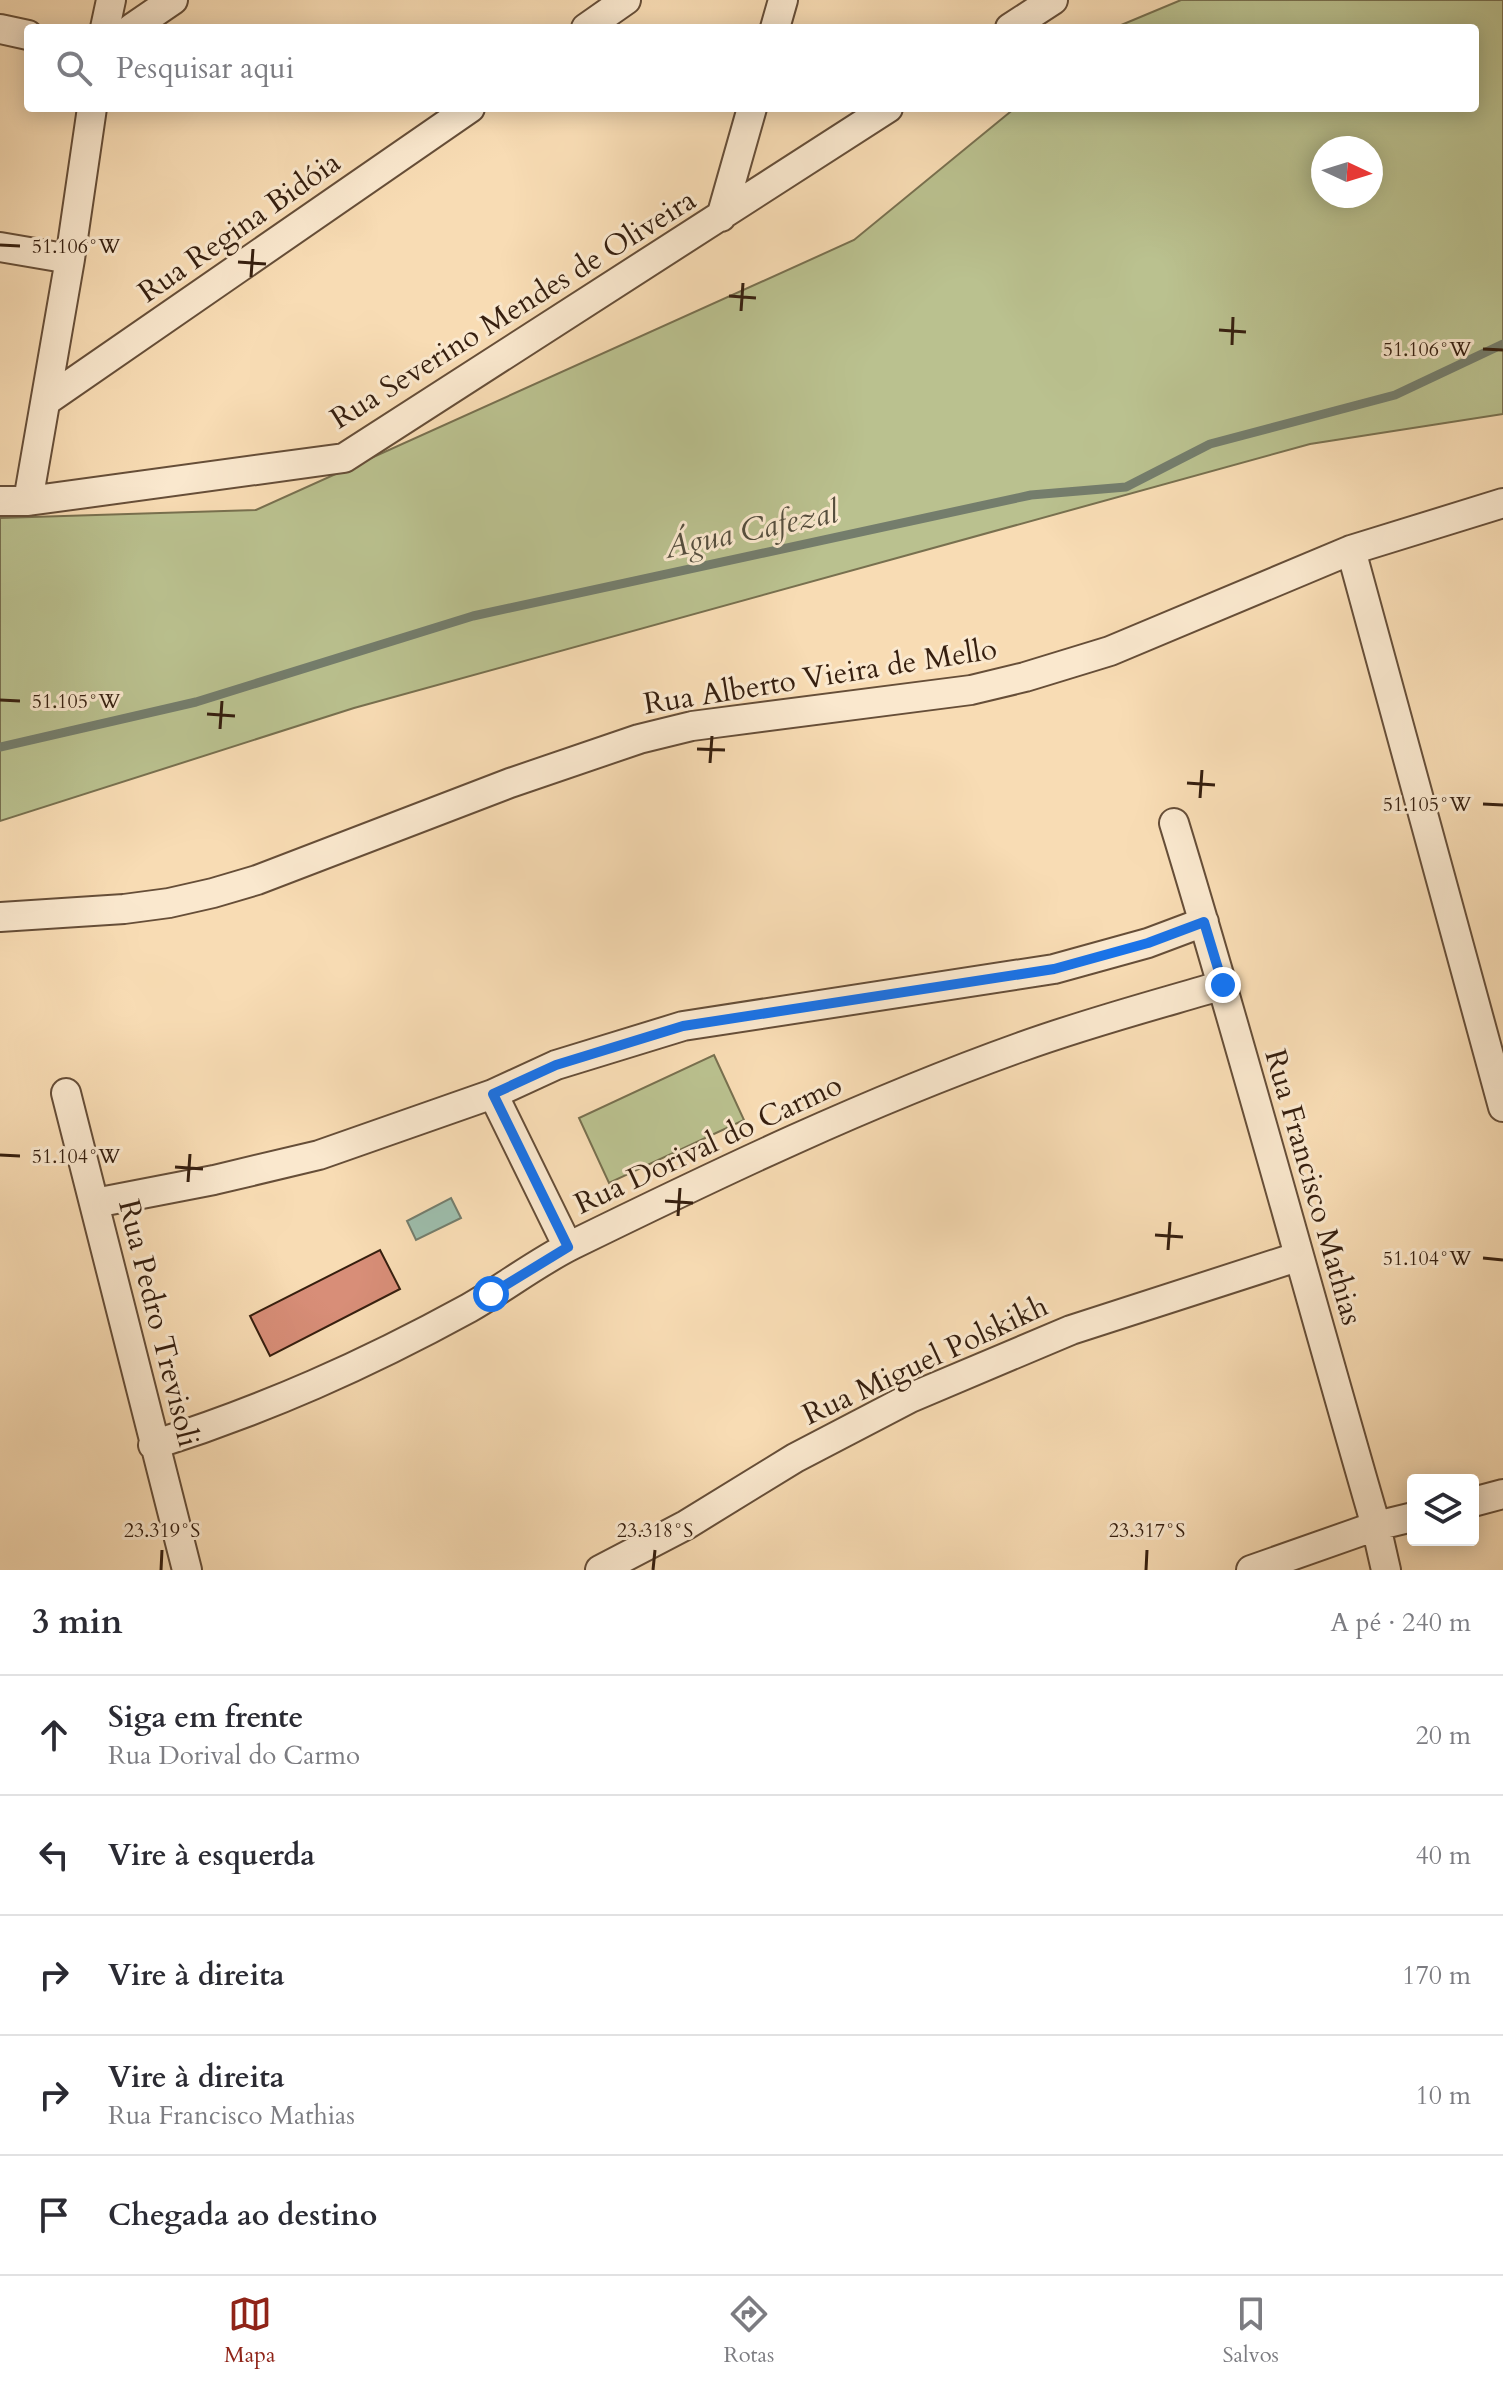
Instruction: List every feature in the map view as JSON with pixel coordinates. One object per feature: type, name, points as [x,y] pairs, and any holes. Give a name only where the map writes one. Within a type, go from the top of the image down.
[{"type":"street","points":[[106,24],[111,0]]},
{"type":"street","points":[[138,24],[173,0]]},
{"type":"street","points":[[592,24],[626,0]]},
{"type":"street","points":[[776,24],[783,0]]},
{"type":"street","points":[[1016,24],[1053,0]]},
{"type":"street","points":[[0,29],[24,34]]},
{"type":"street","points":[[28,501],[70,259],[91,112]]},
{"type":"street","name":"Rua Regina Bidóia","points":[[46,401],[464,112]]},
{"type":"street","points":[[721,217],[751,112]]},
{"type":"street","name":"Rua Severino Mendes de Oliveira","points":[[0,501],[28,501],[344,458],[882,112]]},
{"type":"street","points":[[0,247],[70,259]]},
{"type":"street","name":"Rua Alberto Vieira de Mello","points":[[0,917],[124,909],[213,893],[257,880],[510,783],[639,739],[692,726],[971,690],[1025,677],[1110,651],[1351,550],[1503,503]]},
{"type":"street","points":[[1351,550],[1503,1107]]},
{"type":"street","name":"Rua Francisco Mathias","points":[[1174,823],[1223,985],[1386,1570]]},
{"type":"street","points":[[95,1203],[319,1155],[493,1094],[556,1065],[683,1026],[1054,969],[1148,943],[1204,922]]},
{"type":"street","name":"Rua Dorival do Carmo","points":[[153,1445],[289,1398],[370,1361],[471,1307],[568,1247],[902,1093],[1073,1029],[1223,985]]},
{"type":"street","name":"Rua Pedro Trevisoli","points":[[66,1093],[187,1570]]},
{"type":"street","points":[[493,1094],[568,1247]]},
{"type":"street","name":"Rua Miguel Polskikh","points":[[600,1570],[686,1525],[795,1458],[910,1398],[1071,1330],[1297,1257]]},
{"type":"street","points":[[1479,1500],[1503,1494]]},
{"type":"street","points":[[1251,1570],[1376,1526],[1407,1518]]},
{"type":"green space","points":[[1181,0],[1503,0],[1503,414],[1310,444],[354,708],[0,821],[0,518],[256,510],[854,240],[1010,112],[1479,112],[1479,24],[1124,24]]},
{"type":"green space","points":[[714,1055],[744,1120],[609,1183],[579,1118]]},
{"type":"shaded area","points":[[451,1198],[461,1218],[416,1240],[407,1221]]},
{"type":"building","points":[[380,1250],[400,1289],[270,1356],[250,1316]]},
{"type":"waterway","name":"Água Cafezal","points":[[0,747],[196,702],[473,616],[1031,495],[1126,487],[1210,444],[1395,395],[1503,344]]},
{"type":"route","points":[[491,1294],[568,1247],[493,1094],[556,1065],[683,1026],[1054,969],[1148,943],[1204,922],[1223,985]]}]
